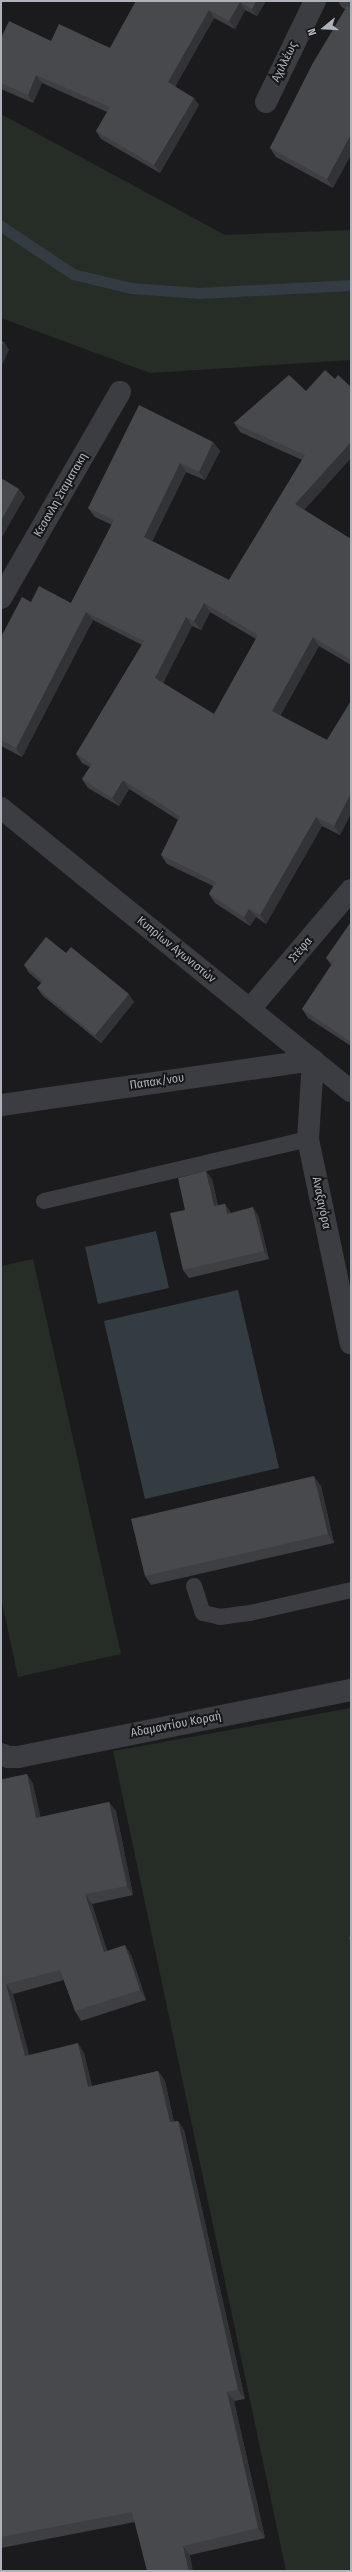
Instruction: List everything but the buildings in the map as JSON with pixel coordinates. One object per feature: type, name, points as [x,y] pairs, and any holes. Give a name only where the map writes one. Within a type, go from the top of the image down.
[{"type":"street","name":"Αχιλλέως","points":[[266,102],[315,1]]},
{"type":"street","name":"Κεσανλη Σταματακη","points":[[1,598],[120,392]]},
{"type":"street","name":"Κυπρίων Αγωνιστών","points":[[1,808],[351,1091]]},
{"type":"street","name":"Στέφα","points":[[250,1010],[351,890]]},
{"type":"street","name":"Παπακ/νου","points":[[1,1105],[313,1060]]},
{"type":"street","name":"Αναξαγόρα","points":[[313,1060],[308,1139],[351,1344]]},
{"type":"street","name":"Αδαμαντίου Κοραή","points":[[1,1754],[8,1757],[18,1757],[351,1690]]},
{"type":"lane","points":[[347,1],[351,3]]},
{"type":"lane","points":[[44,1201],[308,1139]]},
{"type":"lane","points":[[194,1586],[203,1613],[220,1617],[250,1613],[351,1590]]},
{"type":"shaded area","points":[[1,114],[225,235],[351,230],[351,360],[150,373],[1,318]]},
{"type":"shaded area","points":[[156,1231],[169,1288],[98,1304],[85,1247]]},
{"type":"shaded area","points":[[33,1259],[121,1654],[18,1677],[1,1598],[1,1266]]},
{"type":"shaded area","points":[[238,1290],[279,1468],[145,1499],[104,1321]]},
{"type":"shaded area","points":[[351,1708],[351,2571],[286,2571],[113,1751]]},
{"type":"waterway","points":[[1,226],[73,274],[131,288],[199,293],[351,285]]}]
